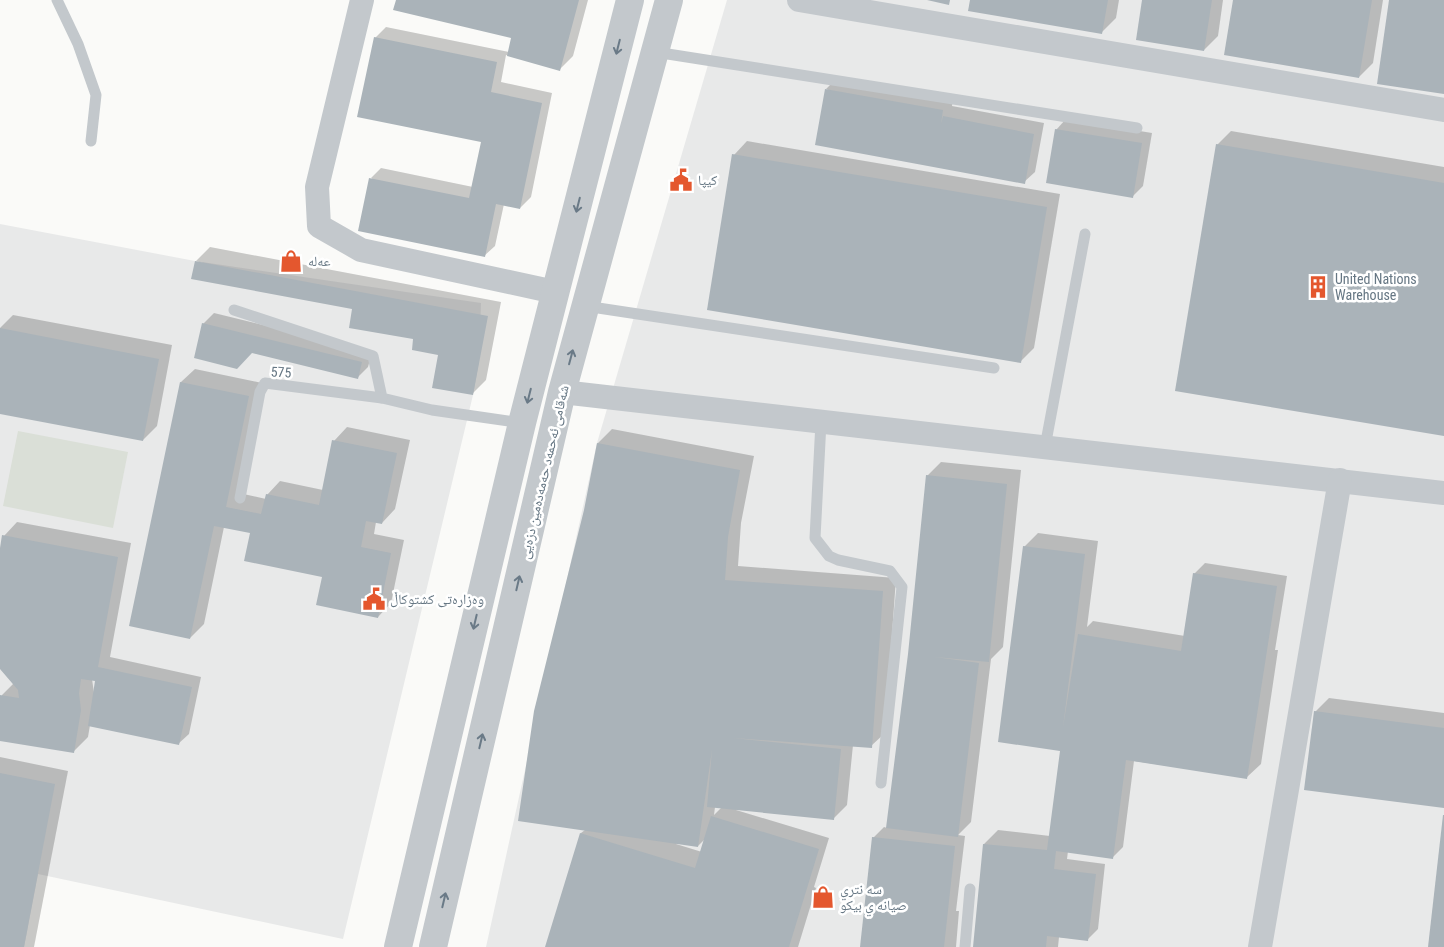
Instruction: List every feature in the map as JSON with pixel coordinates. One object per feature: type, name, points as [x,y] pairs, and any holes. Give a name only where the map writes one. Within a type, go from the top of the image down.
[{"type":"street","points":[[362,0],[317,187],[319,226],[361,250],[556,292]]},
{"type":"street","points":[[398,947],[522,422],[630,0]]},
{"type":"street","name":"شەقامی ئەحمەد حەمەدەمین دزەیی","points":[[433,947],[562,392],[669,0]]},
{"type":"street","points":[[799,0],[1444,110]]},
{"type":"street","points":[[562,392],[1444,493]]},
{"type":"street","points":[[1260,947],[1340,480]]},
{"type":"lane","points":[[57,0],[78,44],[96,95],[91,141]]},
{"type":"lane","points":[[655,52],[1137,128]]},
{"type":"lane","points":[[1046,447],[1085,234]]},
{"type":"lane","points":[[585,306],[994,368]]},
{"type":"lane","points":[[234,310],[373,356],[382,398],[432,410],[522,422]]},
{"type":"lane","name":"575","points":[[240,498],[260,392],[265,384],[382,398]]},
{"type":"lane","points":[[821,422],[815,538],[829,556],[838,560],[890,571],[902,587],[881,783]]},
{"type":"lane","points":[[965,947],[970,889]]},
{"type":"shaded area","points":[[727,0],[1444,0],[1444,947],[486,947],[597,443]]},
{"type":"shaded area","points":[[0,224],[195,261],[481,303],[479,361],[473,395],[343,939],[38,874],[24,947],[0,947]]},
{"type":"shaded area","points":[[18,431],[128,452],[113,528],[3,506]]},
{"type":"building","points":[[396,0],[579,0],[560,71],[507,56],[511,38],[393,10]]},
{"type":"building","points":[[927,0],[950,0],[949,5]]},
{"type":"building","points":[[970,0],[1108,0],[1102,34],[968,11]]},
{"type":"building","points":[[1142,0],[1212,0],[1204,51],[1136,40]]},
{"type":"building","points":[[1233,0],[1372,0],[1359,78],[1224,55]]},
{"type":"building","points":[[1389,0],[1444,0],[1444,94],[1377,84]]},
{"type":"building","points":[[374,37],[497,62],[491,92],[542,103],[520,209],[496,204],[485,257],[358,231],[369,178],[469,198],[481,142],[357,117]]},
{"type":"building","points":[[825,89],[943,110],[941,124],[943,116],[1034,134],[1025,184],[815,145]]},
{"type":"building","points":[[1055,129],[1142,143],[1133,198],[1046,183]]},
{"type":"building","name":"United Nations Warehouse","points":[[1216,144],[1444,183],[1444,436],[1175,391]]},
{"type":"building","points":[[732,154],[1047,207],[1021,363],[707,310]]},
{"type":"building","points":[[195,261],[488,316],[473,395],[432,388],[438,355],[412,350],[413,339],[349,328],[352,309],[191,279]]},
{"type":"building","points":[[202,323],[362,362],[358,379],[252,353],[237,369],[194,358]]},
{"type":"building","points":[[0,328],[159,359],[143,441],[0,414]]},
{"type":"building","points":[[180,382],[249,396],[226,507],[261,514],[266,494],[319,505],[332,440],[397,453],[382,524],[366,521],[361,547],[391,553],[378,618],[316,605],[322,577],[244,561],[250,533],[214,526],[190,639],[129,626]]},
{"type":"building","points":[[597,443],[740,470],[728,537],[725,580],[883,591],[872,748],[733,738],[841,749],[834,820],[707,807],[712,750],[698,847],[518,821],[534,711],[584,510]]},
{"type":"building","points":[[926,475],[1007,484],[989,662],[935,657],[979,663],[958,837],[886,828],[908,654]]},
{"type":"building","points":[[2,535],[118,557],[98,667],[192,687],[179,745],[88,726],[95,681],[81,679],[79,693],[81,710],[74,753],[0,741],[0,695],[19,698],[18,690],[0,669],[0,548]]},
{"type":"building","points":[[1023,546],[1085,554],[1063,727],[1078,634],[1181,651],[1193,573],[1277,586],[1247,779],[1126,760],[1113,859],[1056,851],[1054,869],[1096,874],[1088,941],[1047,936],[1046,947],[973,947],[983,844],[1047,850],[1060,751],[998,742]]},
{"type":"building","points":[[1314,711],[1444,728],[1444,808],[1304,790]]},
{"type":"building","points":[[0,773],[55,784],[24,947],[0,947]]},
{"type":"building","points":[[1443,815],[1444,947],[1428,947]]},
{"type":"building","points":[[711,816],[819,849],[789,947],[545,947],[580,833],[695,868]]},
{"type":"building","points":[[872,837],[955,846],[944,947],[860,947]]},
{"type":"place","name":"كيپا","points":[[681,180]]},
{"type":"place","name":"عەلە","points":[[291,261]]},
{"type":"place","name":"United Nations Warehouse","points":[[1318,287]]},
{"type":"place","name":"وەزارەتی کشتوکاڵ","points":[[374,599]]},
{"type":"place","name":"سه نتري صيانه ي بيكو","points":[[823,897]]}]
